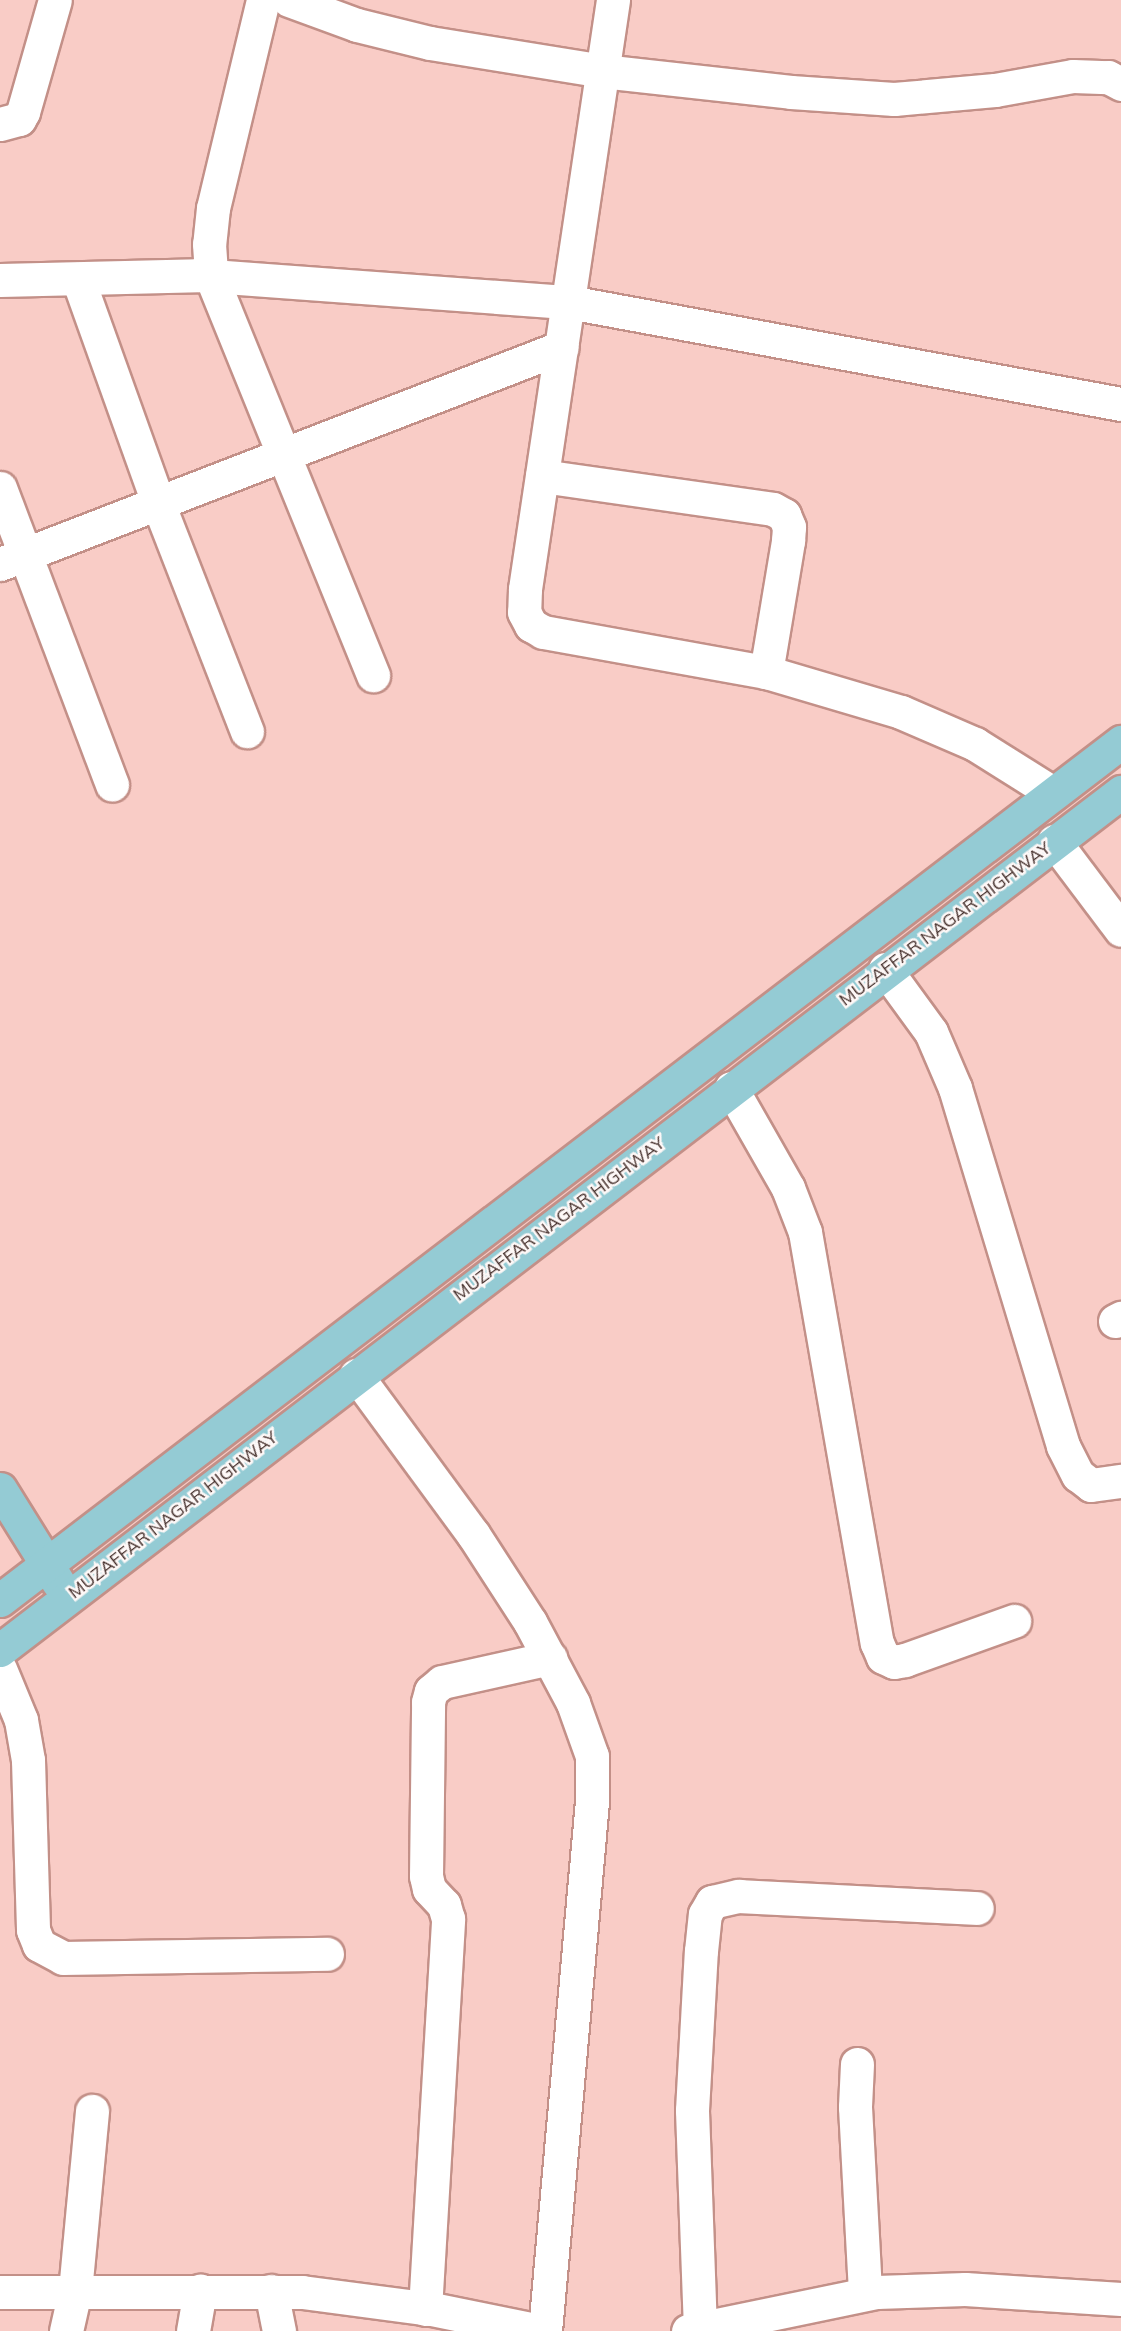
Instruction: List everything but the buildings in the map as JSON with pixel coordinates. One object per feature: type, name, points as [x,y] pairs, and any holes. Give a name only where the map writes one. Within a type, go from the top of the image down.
[{"type":"main road","name":"MUZAFFAR NAGAR HIGHWAY","points":[[0,1600],[1121,742]]},
{"type":"main road","name":"MUZAFFAR NAGAR HIGHWAY","points":[[0,1650],[885,969],[1121,792]]},
{"type":"main road","points":[[0,1489],[68,1596]]},
{"type":"street","points":[[0,124],[19,119],[23,112],[55,0]]},
{"type":"street","points":[[263,0],[213,208],[209,244],[211,276],[373,675]]},
{"type":"street","points":[[289,0],[357,25],[430,43],[602,70],[791,92],[894,99],[995,90],[1073,76],[1108,77],[1121,84]]},
{"type":"street","points":[[614,0],[525,589],[524,612],[531,626],[543,632],[766,672],[900,712],[975,744],[1053,793]]},
{"type":"street","points":[[0,280],[211,276],[569,302],[1121,404]]},
{"type":"street","points":[[78,279],[158,503],[247,731]]},
{"type":"street","points":[[13,559],[562,347]]},
{"type":"street","points":[[543,476],[773,509],[784,515],[789,527],[788,541],[766,672]]},
{"type":"street","points":[[0,488],[13,559],[112,785]]},
{"type":"street","points":[[1054,841],[1121,930]]},
{"type":"street","points":[[885,969],[931,1032],[955,1088],[1063,1446],[1078,1475],[1091,1485],[1121,1481]]},
{"type":"street","points":[[731,1088],[788,1188],[805,1232],[877,1643],[883,1657],[894,1662],[905,1660],[1014,1621]]},
{"type":"street","points":[[0,2292],[302,2292],[425,2308],[542,2331],[592,1779],[592,1756],[573,1703],[550,1658],[474,1534],[356,1375]]},
{"type":"street","points":[[425,2308],[448,1919],[444,1905],[429,1889],[426,1876],[428,1702],[432,1691],[442,1682],[550,1658]]},
{"type":"street","points":[[0,1669],[21,1720],[28,1760],[33,1930],[39,1945],[63,1958],[327,1954]]},
{"type":"street","points":[[976,1908],[739,1896],[712,1902],[705,1914],[701,1951],[692,2110],[694,2330],[865,2294],[965,2289],[1121,2299]]},
{"type":"street","points":[[857,2064],[855,2107],[865,2294]]},
{"type":"street","points":[[66,2331],[75,2291],[92,2111]]},
{"type":"street","points":[[192,2331],[200,2291]]},
{"type":"street","points":[[271,2291],[279,2331]]}]
